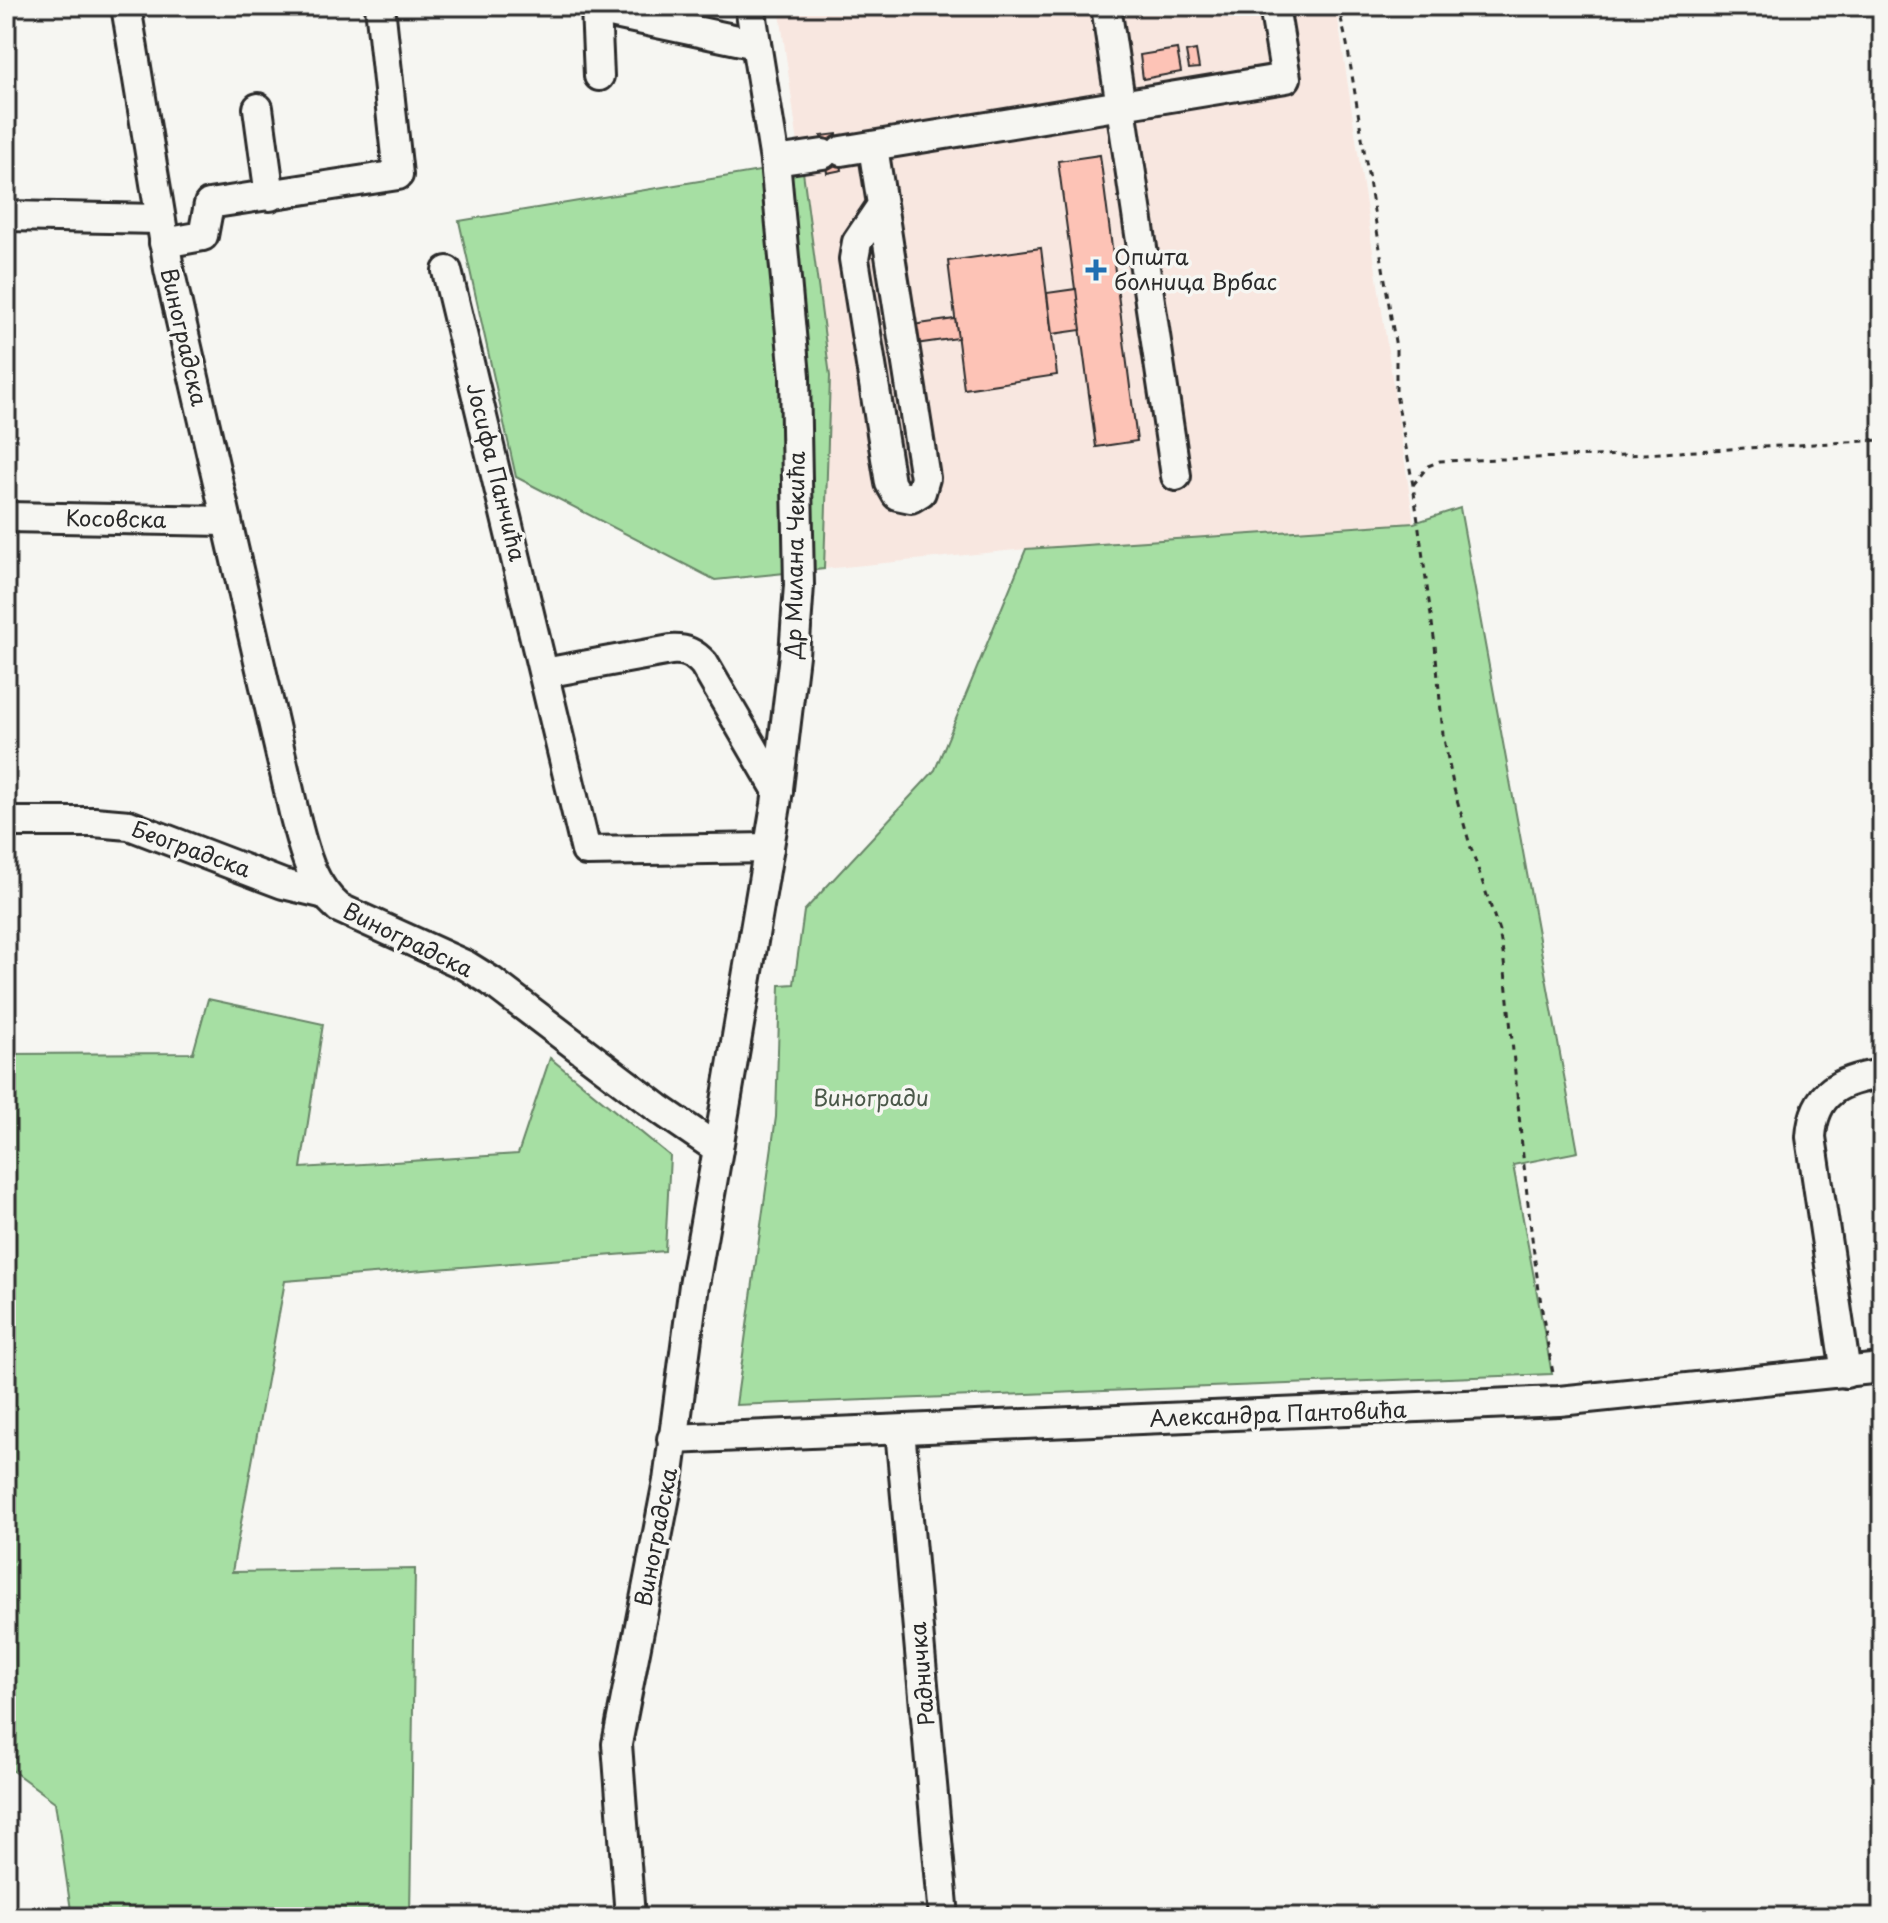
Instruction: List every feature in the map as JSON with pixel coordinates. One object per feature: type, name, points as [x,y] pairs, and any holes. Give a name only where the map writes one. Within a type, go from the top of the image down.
[{"type":"street","name":"Виноградска","points":[[126,6],[162,231],[226,521],[307,861],[325,894],[347,914],[467,966],[491,981],[658,1108],[718,1149],[694,1285],[668,1481],[617,1744],[630,1917]]},
{"type":"street","points":[[6,216],[203,236],[209,204],[398,175],[380,6]]},
{"type":"street","name":"Др Милана Чекића","points":[[718,1149],[778,791],[794,655],[799,570],[795,376],[775,161],[750,6]]},
{"type":"street","points":[[1106,6],[1176,476]]},
{"type":"street","points":[[775,161],[1286,78],[1274,6]]},
{"type":"street","points":[[599,76],[608,8],[756,44]]},
{"type":"street","points":[[258,108],[270,196]]},
{"type":"street","points":[[873,147],[925,478],[922,489],[911,498],[897,495],[890,483],[854,259],[857,242],[882,205]]},
{"type":"street","name":"Јосифа Панчића","points":[[447,271],[586,851],[769,848]]},
{"type":"street","name":"Косовска","points":[[6,517],[226,521]]},
{"type":"street","points":[[544,673],[671,650],[683,649],[695,655],[704,664],[778,791]]},
{"type":"street","name":"Београдска","points":[[6,822],[129,825],[283,884],[325,894]]},
{"type":"street","points":[[1846,1373],[1811,1137],[1812,1123],[1817,1107],[1832,1090],[1851,1080],[1882,1074]]},
{"type":"street","name":"Александра Пантовића","points":[[672,1439],[1559,1401],[1882,1368]]},
{"type":"street","name":"Радничка","points":[[900,1430],[944,1917]]},
{"type":"path","points":[[1338,6],[1347,44],[1396,348],[1396,394],[1413,485],[1435,645],[1443,734],[1454,789],[1499,931],[1503,953],[1538,1291],[1559,1401]]},
{"type":"path","points":[[1413,485],[1428,466],[1440,461],[1627,455],[1882,440]]},
{"type":"shaded area","name":"Општа болница Врбас","points":[[779,6],[1336,6],[1414,523],[1026,549],[824,569],[830,376]]},
{"type":"green space","points":[[802,164],[830,376],[824,569],[715,580],[516,477],[459,221]]},
{"type":"green space","name":"Виногради","points":[[1460,508],[1578,1152],[1513,1165],[1552,1374],[736,1405],[776,1117],[780,985],[794,984],[804,911],[935,770],[1026,549],[1414,523]]},
{"type":"green space","points":[[208,999],[323,1024],[301,1168],[518,1154],[550,1058],[670,1156],[665,1251],[285,1281],[232,1572],[415,1569],[410,1917],[72,1917],[55,1802],[6,1766],[6,1054],[193,1053]]},
{"type":"building","points":[[1177,49],[1181,72],[1143,79],[1140,55]]},
{"type":"building","points":[[1196,50],[1199,68],[1189,69],[1186,52]]},
{"type":"building","points":[[837,134],[842,170],[827,173],[821,136]]},
{"type":"building","points":[[1100,155],[1137,441],[1096,447],[1058,161]]},
{"type":"building","points":[[1041,248],[1057,375],[964,389],[948,261]]},
{"type":"building","points":[[1076,289],[1081,330],[1052,334],[1047,293]]},
{"type":"building","points":[[955,319],[958,338],[915,344],[912,325]]},
{"type":"place","name":"Општа болница Врбас","points":[[1096,270]]}]
